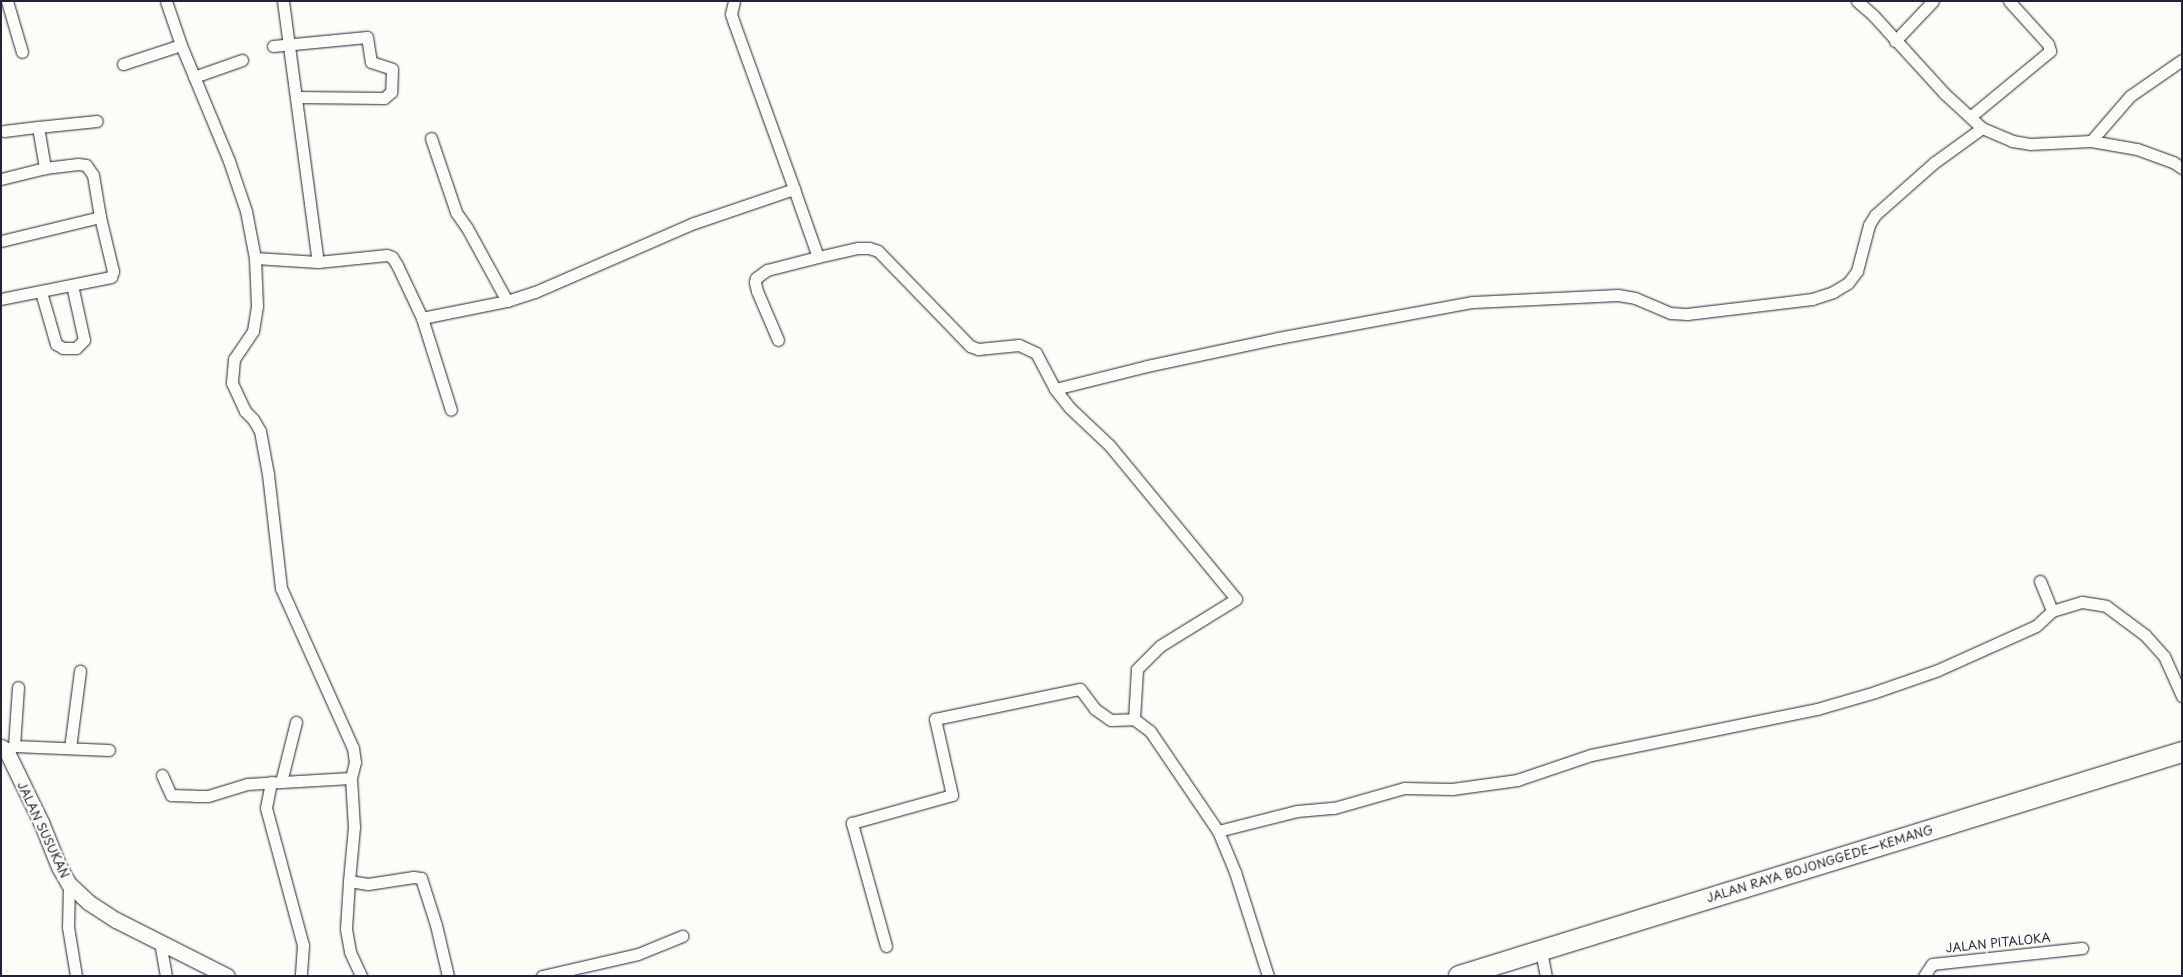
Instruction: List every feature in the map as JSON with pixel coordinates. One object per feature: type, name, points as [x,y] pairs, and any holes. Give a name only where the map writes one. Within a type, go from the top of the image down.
[{"type":"highway","name":"JALAN RAYA BOJONGGEDE—KEMANG","points":[[1459,976],[2182,752]]},
{"type":"street","points":[[6,1],[22,52]]},
{"type":"street","points":[[166,1],[180,45],[229,161],[246,211],[255,258],[257,306],[253,331],[234,359],[232,383],[245,411],[253,419],[260,431],[268,474],[281,588],[306,647],[316,662],[347,732],[355,762],[351,778],[354,827],[346,929],[350,952],[360,976]]},
{"type":"street","points":[[283,1],[318,262]]},
{"type":"street","points":[[734,1],[731,14],[818,257]]},
{"type":"street","points":[[1857,1],[1982,128],[2012,140],[2030,144],[2091,141],[2137,149],[2173,162],[2182,168]]},
{"type":"street","points":[[1895,41],[1933,1]]},
{"type":"street","points":[[1970,117],[2050,50],[2048,44],[2013,6]]},
{"type":"street","points":[[273,46],[367,37],[371,62],[392,69],[391,92],[384,98],[297,97]]},
{"type":"street","points":[[123,64],[180,45]]},
{"type":"street","points":[[194,77],[242,60]]},
{"type":"street","points":[[2091,141],[2130,96],[2182,60]]},
{"type":"street","points":[[4,131],[97,121]]},
{"type":"street","points":[[38,127],[45,168]]},
{"type":"street","points":[[1055,389],[1147,366],[1286,336],[1473,302],[1618,295],[1635,298],[1671,313],[1687,314],[1812,299],[1834,292],[1848,283],[1857,271],[1869,225],[1875,215],[1935,162],[1982,128]]},
{"type":"street","points":[[431,138],[456,212],[467,228],[507,301]]},
{"type":"street","points":[[1,179],[45,168],[78,164],[86,165],[93,175],[113,275],[72,286],[1,299]]},
{"type":"street","points":[[422,318],[507,301],[534,292],[694,223],[794,189]]},
{"type":"street","points":[[1,241],[100,217]]},
{"type":"street","points":[[778,340],[757,291],[756,278],[767,270],[858,248],[869,248],[878,251],[964,342],[978,349],[1019,345],[1036,353],[1055,389],[1080,419],[1110,446],[1236,599],[1160,646],[1137,669],[1134,719]]},
{"type":"street","points":[[255,258],[318,262],[387,255],[397,265],[422,318],[451,410]]},
{"type":"street","points":[[41,292],[56,344],[63,348],[76,348],[84,340],[72,286]]},
{"type":"street","points":[[2040,581],[2052,611]]},
{"type":"street","points":[[1218,831],[1298,811],[1334,808],[1404,788],[1452,788],[1517,780],[1591,755],[1817,709],[1875,692],[1938,670],[2036,626],[2052,611],[2082,602],[2106,606],[2155,645],[2164,656],[2182,696]]},
{"type":"street","points":[[70,748],[80,671]]},
{"type":"street","points":[[18,687],[7,748],[108,750]]},
{"type":"street","points":[[886,946],[852,823],[952,795],[935,719],[1080,689],[1095,709],[1111,720],[1134,719],[1150,732],[1163,748],[1218,831],[1235,872],[1268,976]]},
{"type":"street","points":[[296,722],[266,808],[303,945],[301,976]]},
{"type":"street","name":"JALAN SUSUKAN","points":[[7,748],[49,838],[59,867],[69,884],[88,902],[116,920],[227,976]]},
{"type":"street","points":[[162,775],[172,795],[208,796],[247,784],[351,778]]},
{"type":"street","points":[[349,881],[368,884],[413,877],[422,878],[448,976]]},
{"type":"street","points":[[69,884],[68,927],[76,976]]},
{"type":"street","points":[[542,976],[638,954],[682,936]]},
{"type":"street","points":[[160,942],[166,976]]},
{"type":"street","name":"JALAN PITALOKA","points":[[1924,976],[1932,964],[2082,948]]},
{"type":"street","points":[[1541,950],[1546,976]]}]
